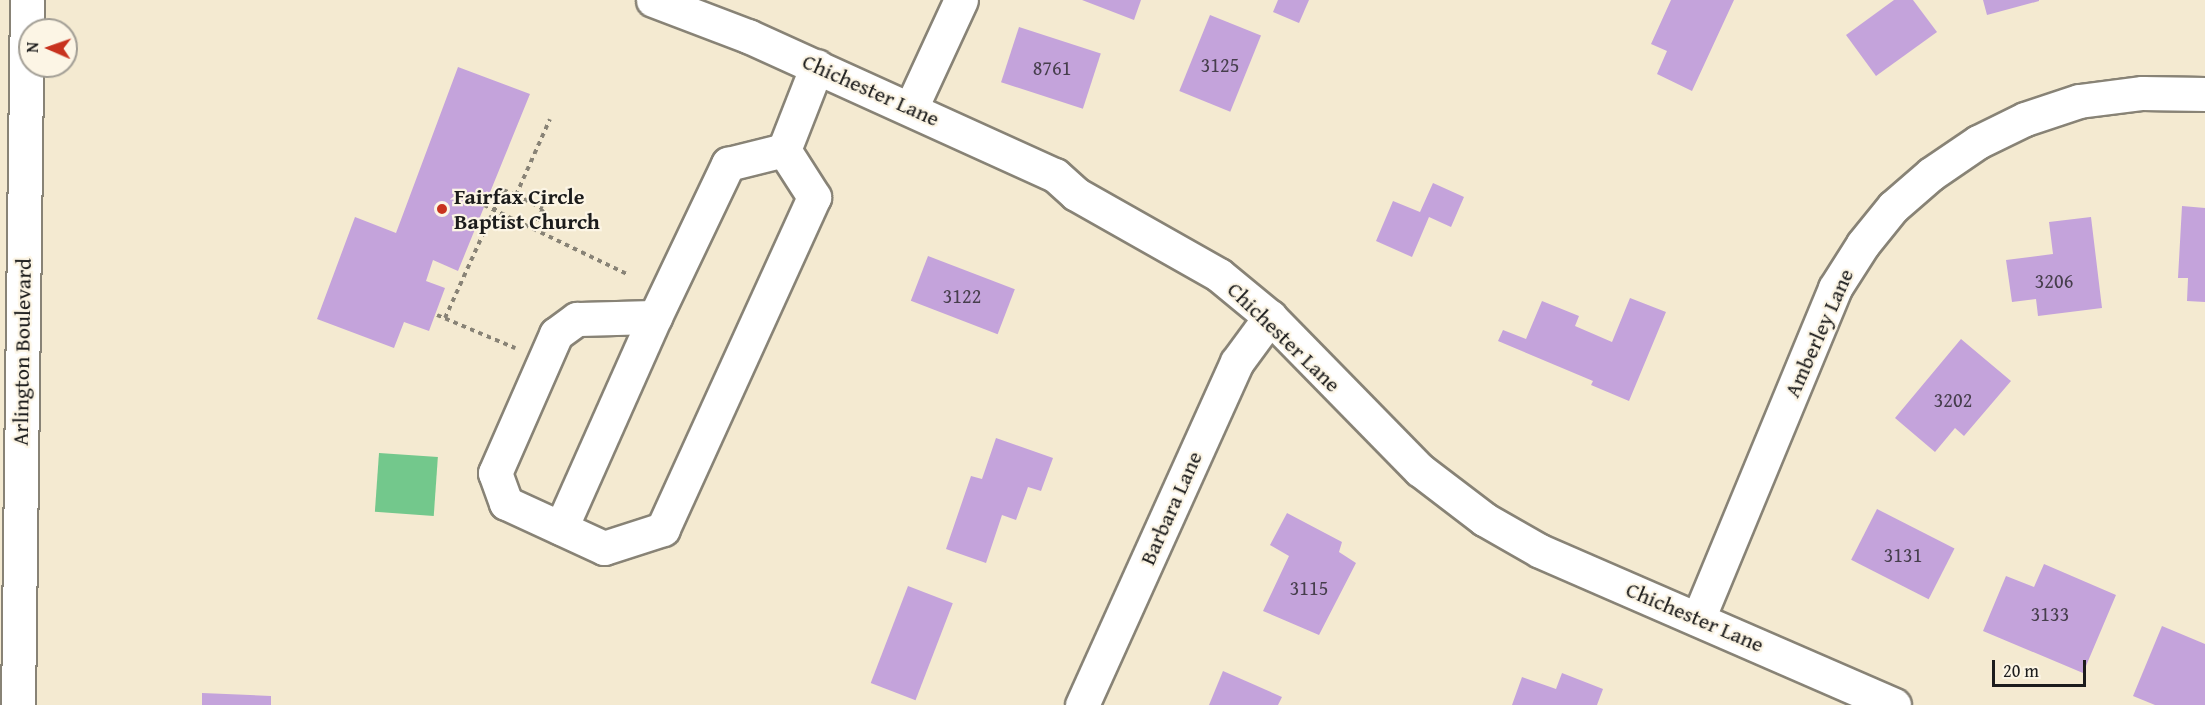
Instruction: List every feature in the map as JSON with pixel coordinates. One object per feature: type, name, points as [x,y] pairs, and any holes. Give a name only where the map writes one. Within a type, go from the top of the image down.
[{"type":"street","name":"Arlington Boulevard","points":[[18,705],[10,458],[27,0]]},
{"type":"street","name":"Chichester Lane","points":[[653,0],[817,66],[1055,175],[1076,194],[1219,275],[1270,317],[1385,438],[1420,470],[1484,519],[1540,551],[1894,705]]},
{"type":"street","points":[[911,108],[961,0]]},
{"type":"street","points":[[784,150],[817,66]]},
{"type":"street","name":"Amberley Lane","points":[[1698,619],[1835,288],[1863,244],[1893,207],[1941,167],[2025,119],[2079,101],[2142,93],[2205,94]]},
{"type":"street","points":[[561,528],[655,317],[728,164],[784,150]]},
{"type":"street","points":[[655,317],[578,319],[556,333],[495,473],[506,503],[604,548],[663,529],[814,197],[784,150]]},
{"type":"street","name":"Barbara Lane","points":[[1082,705],[1237,362],[1270,317]]},
{"type":"path","points":[[516,195],[550,119]]},
{"type":"path","points":[[445,318],[503,190],[543,209],[533,228]]},
{"type":"path","points":[[484,205],[629,274]]},
{"type":"path","points":[[437,315],[518,350]]},
{"type":"green space","points":[[379,453],[438,457],[434,516],[375,512]]},
{"type":"building","points":[[1082,0],[1141,0],[1134,20]]},
{"type":"building","points":[[1278,0],[1309,0],[1299,23],[1273,12]]},
{"type":"building","points":[[1671,0],[1734,0],[1692,91],[1657,74],[1667,51],[1651,44]]},
{"type":"building","points":[[1894,0],[1913,0],[1937,32],[1876,76],[1846,35]]},
{"type":"building","points":[[1983,0],[2039,0],[2039,1],[1987,15]]},
{"type":"building","points":[[1210,15],[1261,36],[1230,112],[1179,91]]},
{"type":"building","points":[[1019,27],[1101,54],[1083,109],[1001,82]]},
{"type":"building","name":"Fairfax Circle Baptist Church","points":[[458,67],[530,94],[458,271],[433,260],[426,281],[445,288],[429,331],[404,322],[394,348],[317,319],[355,217],[396,233]]},
{"type":"building","points":[[1433,183],[1464,197],[1451,227],[1429,217],[1412,257],[1376,241],[1393,201],[1420,212]]},
{"type":"building","points":[[2182,206],[2205,208],[2205,302],[2187,301],[2188,278],[2178,278]]},
{"type":"building","points":[[2091,217],[2102,308],[2038,316],[2036,299],[2012,302],[2006,260],[2053,254],[2049,222]]},
{"type":"building","points":[[928,256],[1015,289],[998,334],[911,301]]},
{"type":"building","points":[[1630,298],[1666,312],[1629,401],[1591,385],[1593,381],[1498,341],[1503,330],[1526,339],[1542,301],[1579,316],[1575,326],[1612,342]]},
{"type":"building","points":[[1961,339],[2011,381],[1964,436],[1955,428],[1935,452],[1895,418]]},
{"type":"building","points":[[996,438],[1053,458],[1041,491],[1028,487],[1016,520],[1002,515],[986,563],[946,549],[971,476],[982,479]]},
{"type":"building","points":[[1877,509],[1955,548],[1929,599],[1851,560]]},
{"type":"building","points":[[1287,513],[1342,542],[1339,552],[1356,563],[1319,635],[1263,611],[1289,556],[1270,545]]},
{"type":"building","points":[[2044,564],[2116,595],[2083,673],[1983,631],[2006,576],[2034,587]]},
{"type":"building","points":[[908,586],[953,603],[916,700],[871,683]]},
{"type":"building","points":[[2162,626],[2205,644],[2205,705],[2155,705],[2133,696]]},
{"type":"building","points":[[1223,671],[1282,697],[1278,705],[1209,705]]},
{"type":"building","points":[[1562,673],[1603,689],[1597,705],[1512,705],[1522,677],[1556,689]]},
{"type":"building","points":[[202,693],[271,696],[271,705],[202,705]]},
{"type":"place","name":"Fairfax Circle Baptist Church","points":[[442,209]]}]
